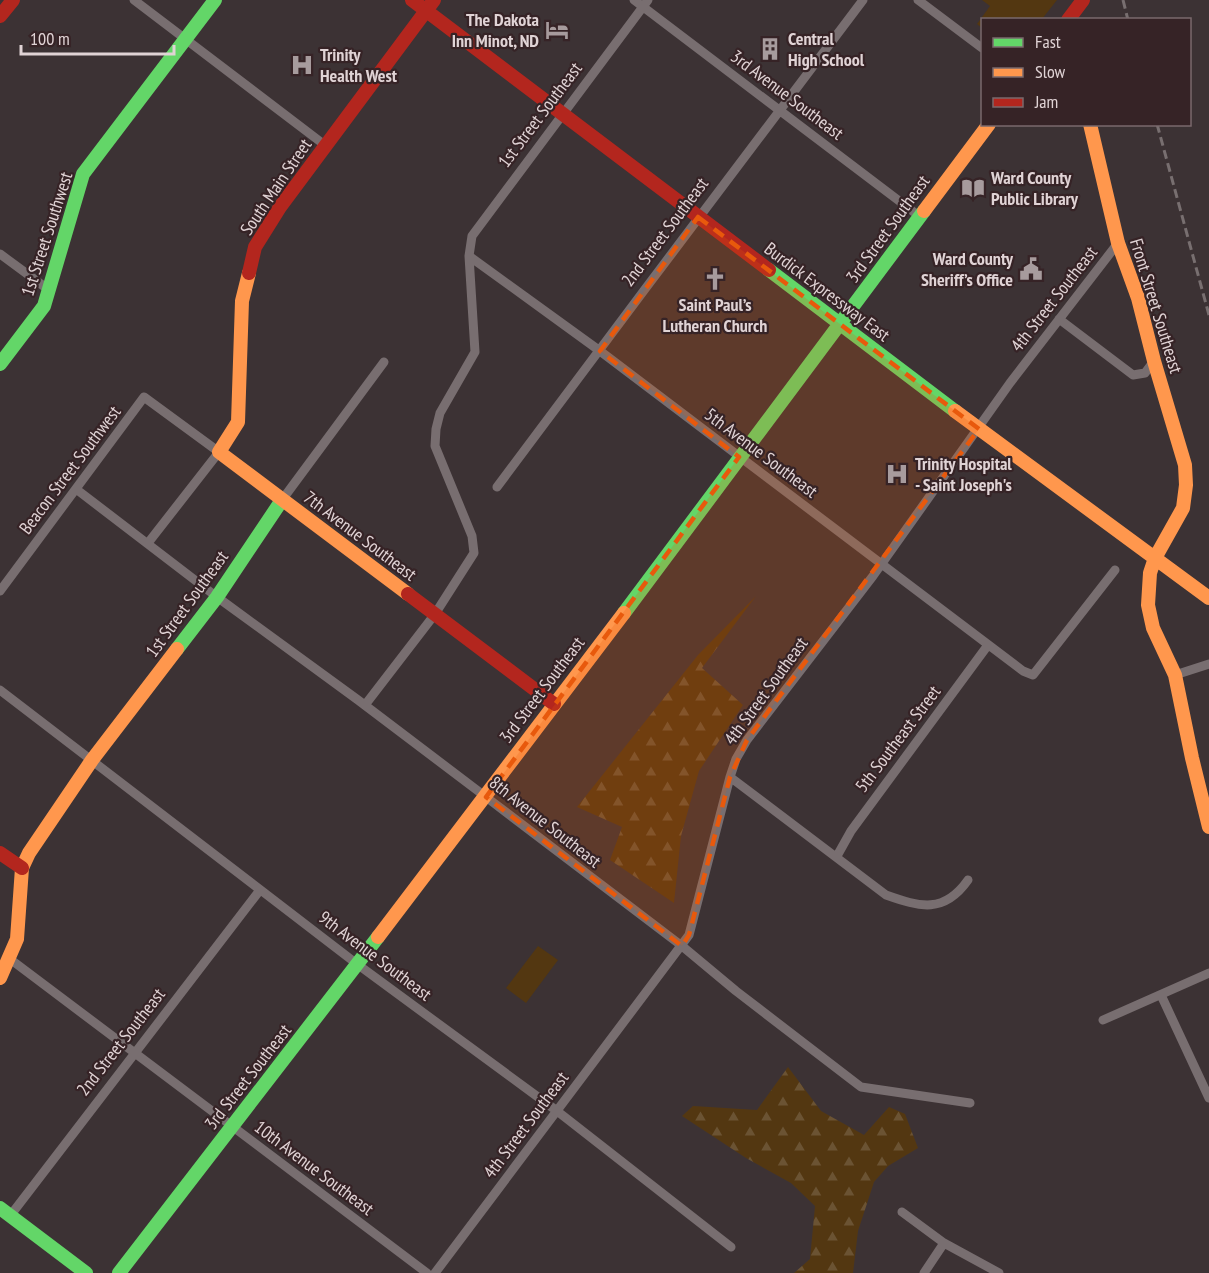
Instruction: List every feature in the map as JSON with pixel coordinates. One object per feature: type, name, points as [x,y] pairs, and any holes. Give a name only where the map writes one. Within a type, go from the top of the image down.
[{"type":"street","points":[[0,16],[12,0]]},
{"type":"street","points":[[134,0],[326,146]]},
{"type":"street","name":"1st Street Southwest","points":[[0,364],[44,306],[83,174],[215,0]]},
{"type":"street","name":"Burdick Expressway East","points":[[412,0],[430,5],[564,115],[979,429],[1205,595]]},
{"type":"street","name":"3rd Avenue Southeast","points":[[634,0],[645,3],[780,111],[919,216]]},
{"type":"street","name":"2nd Street Southeast","points":[[497,487],[863,0]]},
{"type":"street","points":[[918,0],[981,47]]},
{"type":"street","points":[[1070,18],[1083,0]]},
{"type":"street","name":"1st Street Southeast","points":[[469,256],[472,236],[645,3]]},
{"type":"street","name":"South Main Street","points":[[148,543],[219,452],[238,422],[242,301],[255,247],[280,207],[430,5]]},
{"type":"street","name":"3rd Street Southeast","points":[[119,1273],[486,797],[987,126]]},
{"type":"street","name":"Front Street Southeast","points":[[1088,127],[1118,243],[1138,298],[1185,465],[1186,498],[1179,517],[1155,558]]},
{"type":"street","name":"4th Street Southeast","points":[[435,1273],[689,935],[730,777],[736,759],[747,740],[882,564],[1059,319],[1118,243]]},
{"type":"street","points":[[0,254],[49,290]]},
{"type":"street","points":[[365,705],[435,614],[474,553],[472,536],[435,446],[440,413],[475,352],[469,256]]},
{"type":"street","name":"5th Avenue Southeast","points":[[469,256],[600,351],[1023,671],[1033,675],[1116,570]]},
{"type":"street","points":[[1059,319],[1132,375],[1146,373],[1154,361]]},
{"type":"street","name":"1st Street Southeast","points":[[22,868],[29,853],[92,760],[217,597],[282,500],[384,362]]},
{"type":"street","name":"7th Avenue Southeast","points":[[144,397],[554,704]]},
{"type":"street","name":"Beacon Street Southwest","points":[[0,591],[144,397]]},
{"type":"street","name":"8th Avenue Southeast","points":[[76,489],[682,946],[736,991],[861,1087],[970,1103]]},
{"type":"street","points":[[1155,558],[1150,573],[1148,605],[1153,628],[1175,675],[1209,827]]},
{"type":"street","name":"5th Southeast Street","points":[[837,856],[851,831],[988,645]]},
{"type":"street","points":[[1175,675],[1209,664]]},
{"type":"street","name":"9th Avenue Southeast","points":[[0,690],[357,964],[558,1111],[731,1247]]},
{"type":"street","points":[[730,777],[886,895],[915,905],[943,903],[959,892],[968,880]]},
{"type":"street","points":[[0,853],[22,868],[17,939],[0,978]]},
{"type":"street","name":"2nd Street Southeast","points":[[5,1212],[135,1054],[260,890]]},
{"type":"street","name":"10th Avenue Southeast","points":[[10,958],[427,1273]]},
{"type":"street","points":[[1103,1020],[1209,974]]},
{"type":"street","points":[[1161,995],[1209,1098]]},
{"type":"street","points":[[5,1212],[86,1273]]},
{"type":"street","points":[[902,1212],[944,1243],[999,1273]]},
{"type":"street","points":[[924,1273],[944,1243]]},
{"type":"highlighted area","points":[[698,217],[979,429],[747,740],[730,777],[689,935],[682,946],[486,797],[739,457],[600,351]]},
{"type":"green space","points":[[982,0],[1057,0],[1043,18],[981,18],[990,6]]},
{"type":"green space","points":[[756,596],[702,668],[743,705],[699,771],[681,836],[674,903],[610,860],[622,827],[577,807],[698,655]]},
{"type":"green space","points":[[538,946],[558,960],[526,1003],[506,988]]},
{"type":"green space","points":[[788,1067],[821,1111],[864,1135],[889,1107],[905,1114],[918,1148],[888,1166],[874,1182],[858,1231],[853,1273],[794,1273],[810,1259],[815,1206],[791,1183],[746,1158],[682,1116],[693,1106],[757,1110]]},
{"type":"railway","points":[[1123,0],[1128,18]]},
{"type":"railway","points":[[1158,126],[1209,315]]},
{"type":"traffic: fast","points":[[0,364],[44,306],[83,174],[215,0]]},
{"type":"traffic: fast","points":[[624,613],[924,211]]},
{"type":"traffic: fast","points":[[769,270],[955,411]]},
{"type":"traffic: fast","points":[[177,649],[217,597],[282,500]]},
{"type":"traffic: fast","points":[[119,1273],[378,937]]},
{"type":"traffic: fast","points":[[0,1208],[86,1273]]},
{"type":"traffic: slow","points":[[924,211],[988,126]]},
{"type":"traffic: slow","points":[[1090,126],[1118,243],[1138,298],[1185,465],[1186,485],[1183,508],[1155,558]]},
{"type":"traffic: slow","points":[[249,273],[242,301],[238,422],[219,452],[408,594]]},
{"type":"traffic: slow","points":[[955,411],[1209,598]]},
{"type":"traffic: slow","points":[[1155,558],[1150,573],[1148,605],[1153,628],[1175,675],[1209,827]]},
{"type":"traffic: slow","points":[[378,937],[624,613]]},
{"type":"traffic: slow","points":[[0,978],[17,939],[22,868],[29,853],[92,760],[177,649]]},
{"type":"traffic: jam","points":[[0,16],[13,0]]},
{"type":"traffic: jam","points":[[412,0],[769,270]]},
{"type":"traffic: jam","points":[[249,273],[255,247],[280,207],[434,0]]},
{"type":"traffic: jam","points":[[1070,18],[1083,0]]},
{"type":"traffic: jam","points":[[408,594],[554,704]]},
{"type":"traffic: jam","points":[[0,853],[22,868]]},
{"type":"place","name":"The Dakota Inn Minot, ND","points":[[557,30]]},
{"type":"place","name":"Central High School","points":[[770,49]]},
{"type":"place","name":"Trinity Health West","points":[[302,65]]},
{"type":"place","name":"Ward County Public Library","points":[[973,188]]},
{"type":"place","name":"Ward County Sheriff’s Office","points":[[1031,269]]},
{"type":"place","name":"Saint Paul’s Lutheran Church","points":[[715,279]]},
{"type":"place","name":"Trinity Hospital - Saint Joseph's","points":[[897,474]]}]
